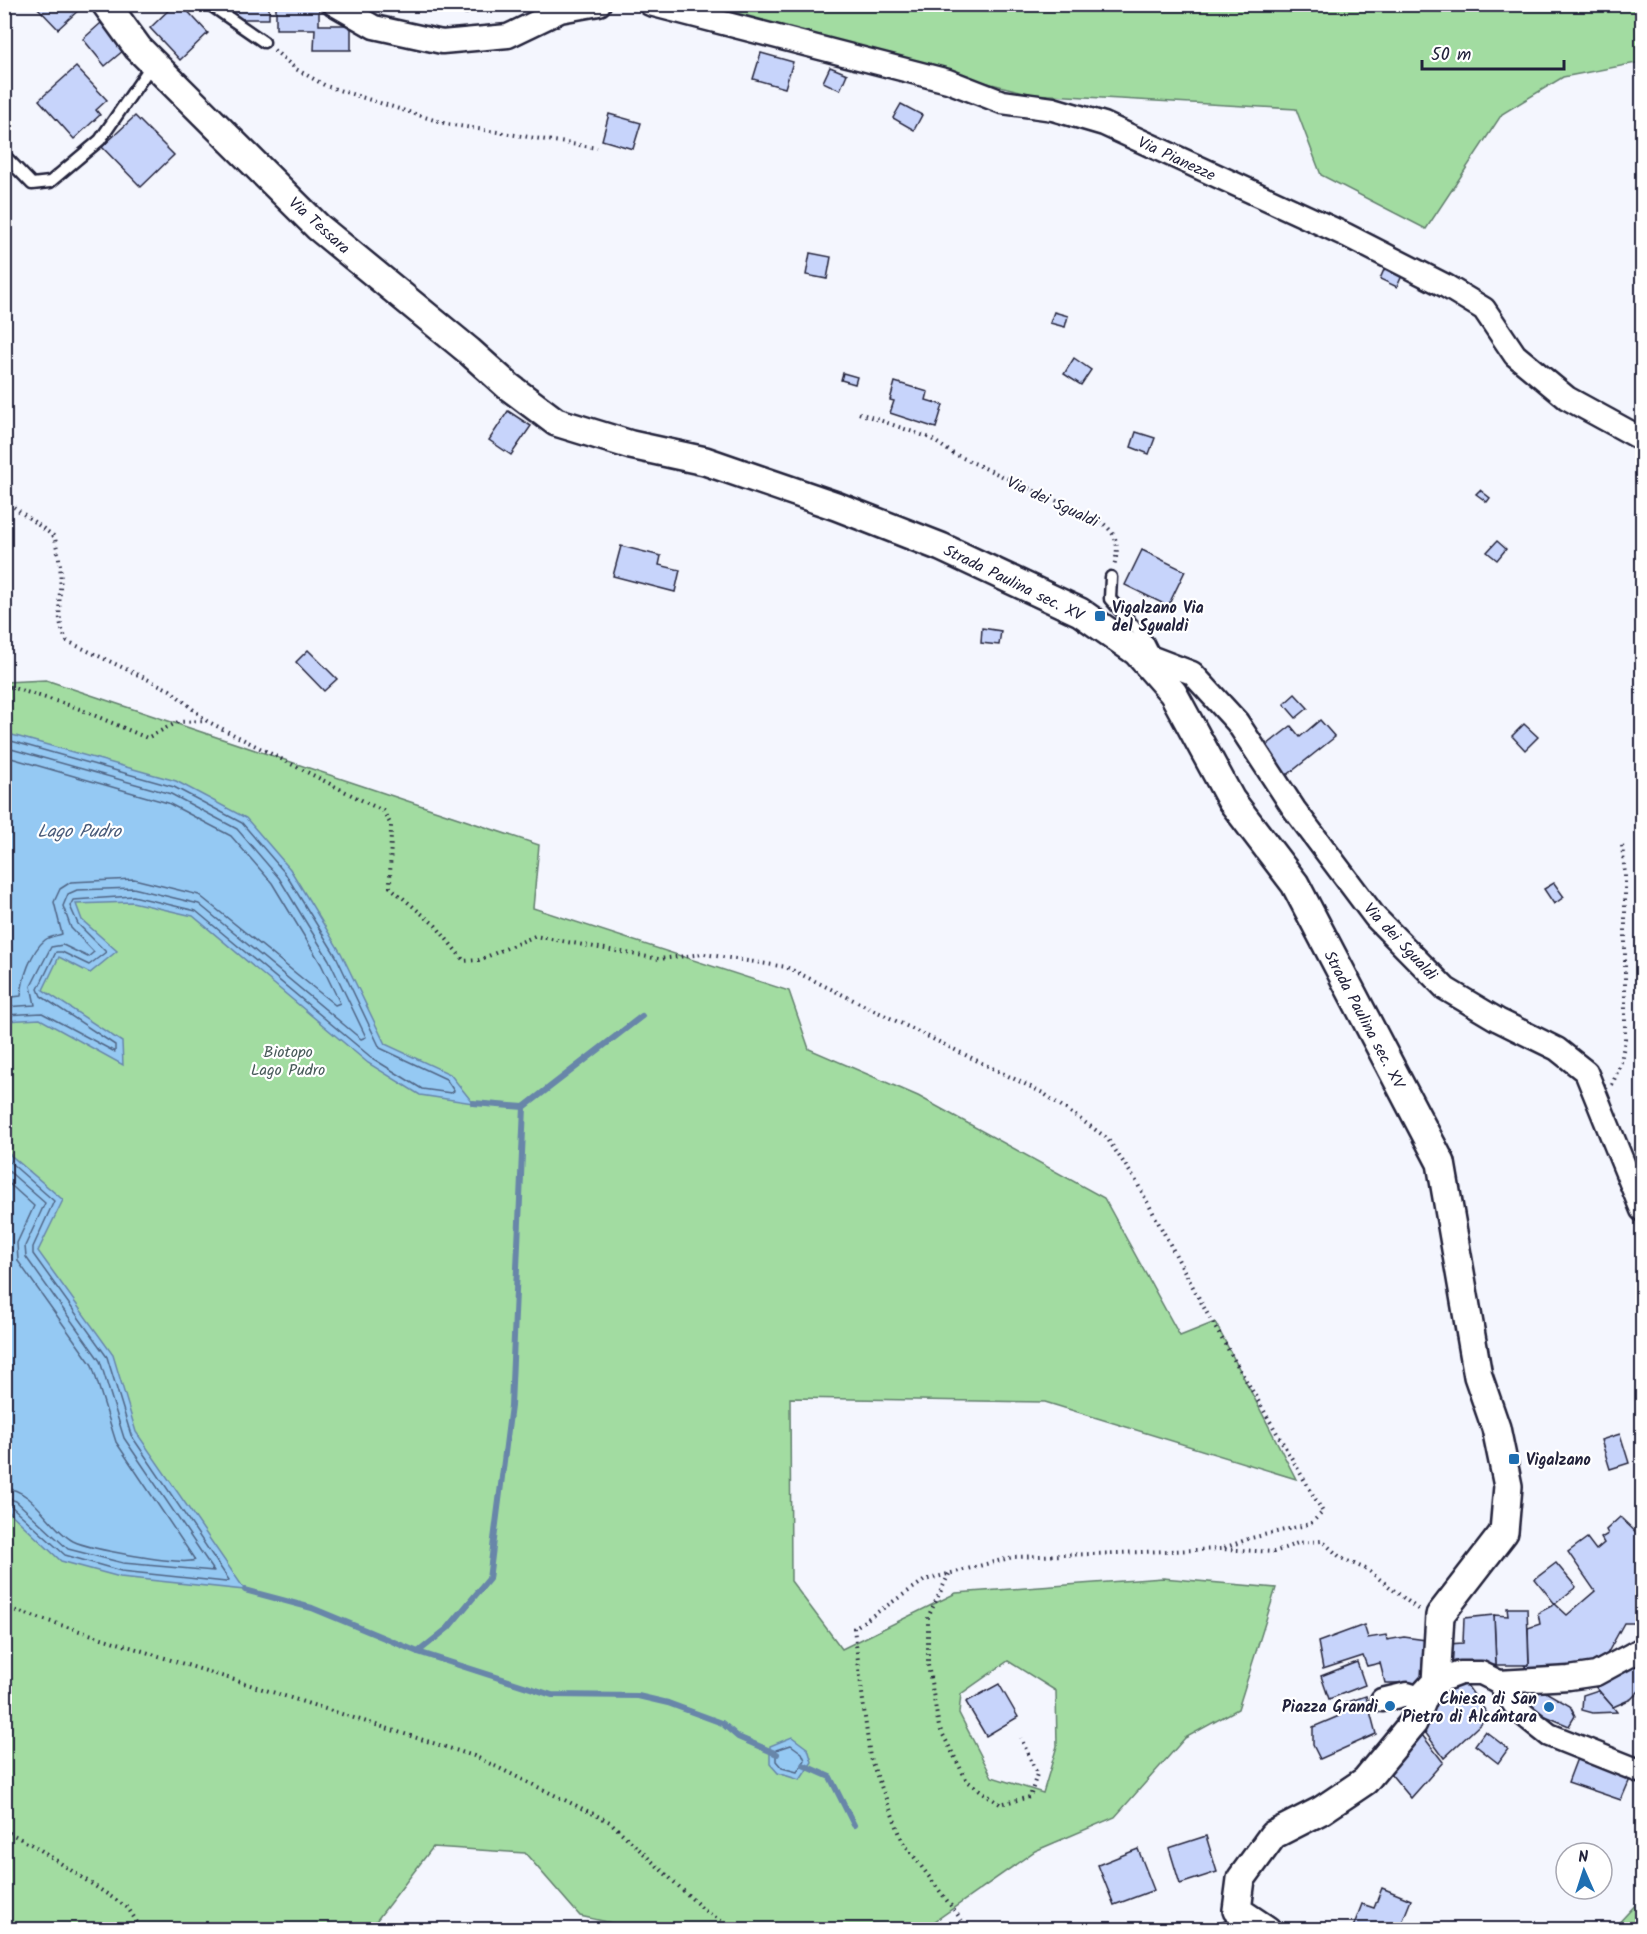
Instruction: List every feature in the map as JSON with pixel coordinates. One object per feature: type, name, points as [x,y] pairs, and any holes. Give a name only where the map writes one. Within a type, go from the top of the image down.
[{"type":"street","name":"Via Tessara","points":[[106,4],[138,48],[318,227],[469,351],[508,386],[556,422]]},
{"type":"street","points":[[334,4],[374,27],[441,42],[508,36],[560,11],[599,4]]},
{"type":"street","name":"Via Pianezze","points":[[650,4],[948,81],[1002,102],[1053,109],[1104,124],[1346,235],[1446,286],[1484,309],[1515,355],[1567,398],[1642,439]]},
{"type":"street","name":"Strada Paulina sec. XV","points":[[556,422],[632,445],[705,461],[836,506],[931,543],[1080,612],[1146,656],[1173,693],[1231,800],[1295,884],[1441,1162],[1478,1376],[1496,1428],[1508,1486],[1504,1532],[1479,1568],[1440,1615],[1429,1690],[1413,1723],[1365,1781],[1322,1810],[1273,1835],[1241,1879],[1237,1910],[1267,1929]]},
{"type":"street","name":"Via dei Sgualdi","points":[[1146,656],[1192,673],[1237,722],[1294,809],[1376,917],[1446,989],[1498,1020],[1557,1049],[1586,1072],[1602,1104],[1642,1210]]},
{"type":"street","points":[[1382,1700],[1429,1690],[1460,1673],[1480,1673],[1499,1682],[1596,1674],[1642,1649]]},
{"type":"street","points":[[1499,1682],[1519,1711],[1549,1735],[1642,1772]]},
{"type":"lane","points":[[209,4],[264,42]]},
{"type":"lane","points":[[4,155],[32,184],[50,182],[100,140],[153,62]]},
{"type":"lane","points":[[1111,577],[1110,599],[1148,642],[1146,656]]},
{"type":"path","points":[[264,42],[296,69],[326,86],[447,124],[597,148]]},
{"type":"path","name":"Via dei Sgualdi","points":[[859,413],[930,438],[952,453],[1100,521],[1113,531],[1118,543],[1111,577]]},
{"type":"path","points":[[4,500],[55,537],[60,567],[58,596],[61,631],[67,641],[170,690],[207,721],[383,811],[391,825],[390,887],[436,926],[464,961],[479,960],[535,936],[659,959],[704,954],[786,967],[1043,1093],[1107,1138],[1136,1181],[1208,1315],[1323,1512],[1310,1524],[1251,1538],[1221,1550]]},
{"type":"path","points":[[4,685],[75,707],[147,738],[178,722],[207,721]]},
{"type":"path","points":[[1602,1104],[1622,1062],[1625,1039],[1622,845]]},
{"type":"path","points":[[969,1929],[903,1842],[870,1758],[854,1628],[925,1580],[1013,1557],[1221,1550],[1274,1552],[1298,1543],[1323,1541],[1341,1558],[1368,1570],[1427,1615],[1438,1638]]},
{"type":"path","points":[[949,1573],[928,1617],[928,1665],[939,1727],[967,1780],[1000,1804],[1030,1797],[1037,1774],[1021,1738]]},
{"type":"path","points":[[4,1607],[474,1756],[610,1822],[704,1910],[735,1929]]},
{"type":"path","points":[[4,1830],[36,1846],[128,1908],[142,1929]]},
{"type":"green space","points":[[672,5],[1642,5],[1642,62],[1563,77],[1502,114],[1426,229],[1321,175],[1296,109],[1032,94]]},
{"type":"green space","name":"Biotopo Lago Pudro","points":[[46,680],[539,845],[533,908],[789,991],[809,1049],[918,1096],[1104,1198],[1180,1336],[1215,1322],[1296,1479],[1045,1402],[790,1398],[791,1581],[842,1649],[956,1593],[1163,1578],[1276,1588],[1238,1709],[1185,1738],[1115,1817],[1035,1851],[925,1928],[639,1929],[580,1916],[525,1853],[433,1847],[370,1929],[5,1930],[5,682]],"holes":[[[1008,1661],[1056,1691],[1057,1746],[1043,1793],[992,1777],[959,1713],[961,1694]]]},
{"type":"green space","points":[[1642,1898],[1642,1929],[1613,1929]]},
{"type":"water","name":"Lago Pudro","points":[[5,733],[176,781],[246,818],[290,869],[341,953],[385,1044],[450,1074],[473,1103],[420,1095],[368,1063],[193,916],[132,902],[76,904],[82,920],[117,951],[90,973],[59,957],[43,990],[122,1042],[123,1065],[40,1019],[5,1021]]},
{"type":"water","points":[[4,1139],[7,1152],[63,1200],[38,1251],[113,1355],[136,1432],[245,1590],[120,1577],[61,1561],[5,1508],[4,1347],[7,1329],[4,1286]]},
{"type":"water","points":[[792,1737],[808,1749],[812,1762],[800,1780],[778,1773],[770,1764],[770,1746]]},
{"type":"building","points":[[80,4],[82,7],[58,29],[35,5]]},
{"type":"building","points":[[175,4],[181,4],[208,33],[180,60],[150,28]]},
{"type":"building","points":[[230,4],[269,4],[269,19],[230,19]]},
{"type":"building","points":[[276,4],[319,4],[319,25],[351,25],[351,50],[314,50],[315,29],[276,29]]},
{"type":"building","points":[[422,4],[468,4],[467,14],[422,8]]},
{"type":"building","points":[[101,23],[124,50],[105,66],[83,39]]},
{"type":"building","points":[[761,53],[793,62],[785,88],[753,79]]},
{"type":"building","points":[[76,67],[107,100],[96,110],[100,115],[74,139],[39,100]]},
{"type":"building","points":[[830,67],[847,74],[840,90],[823,82]]},
{"type":"building","points":[[901,104],[922,115],[914,130],[893,118]]},
{"type":"building","points":[[609,114],[641,123],[633,149],[602,140]]},
{"type":"building","points":[[135,116],[174,155],[141,187],[102,147]]},
{"type":"building","points":[[810,253],[831,257],[827,279],[806,275]]},
{"type":"building","points":[[1386,265],[1403,273],[1397,287],[1380,279]]},
{"type":"building","points":[[1054,312],[1068,316],[1065,327],[1050,323]]},
{"type":"building","points":[[1074,358],[1091,370],[1081,385],[1064,374]]},
{"type":"building","points":[[843,373],[857,377],[855,384],[841,380]]},
{"type":"building","points":[[895,382],[928,392],[926,400],[943,405],[936,428],[890,413],[894,401],[890,400]]},
{"type":"building","points":[[508,411],[531,426],[511,455],[489,440]]},
{"type":"building","points":[[1136,432],[1155,438],[1149,454],[1131,447]]},
{"type":"building","points":[[1480,490],[1490,498],[1487,502],[1476,494]]},
{"type":"building","points":[[1497,541],[1506,549],[1497,560],[1487,552]]},
{"type":"building","points":[[621,546],[661,556],[659,565],[680,570],[675,592],[613,576]]},
{"type":"building","points":[[1142,550],[1185,571],[1168,606],[1125,585]]},
{"type":"building","points":[[982,628],[1001,631],[999,645],[981,643]]},
{"type":"building","points":[[308,650],[337,679],[324,691],[296,662]]},
{"type":"building","points":[[1295,694],[1308,708],[1296,718],[1284,704]]},
{"type":"building","points":[[1320,720],[1335,737],[1286,776],[1263,748],[1291,726],[1300,737]]},
{"type":"building","points":[[1524,724],[1538,737],[1525,750],[1512,736]]},
{"type":"building","points":[[1554,883],[1564,897],[1554,904],[1544,889]]},
{"type":"building","points":[[1639,972],[1642,972],[1642,988],[1638,988]]},
{"type":"building","points":[[1620,1434],[1629,1463],[1610,1469],[1601,1440]]},
{"type":"building","points":[[1620,1517],[1642,1538],[1642,1572],[1640,1575],[1642,1623],[1624,1623],[1606,1656],[1605,1664],[1528,1670],[1524,1665],[1529,1665],[1528,1628],[1540,1624],[1538,1613],[1555,1604],[1567,1615],[1595,1591],[1568,1552],[1587,1538],[1596,1550],[1604,1543],[1601,1538],[1608,1534],[1606,1530]]},
{"type":"building","points":[[1556,1563],[1576,1587],[1555,1604],[1535,1579]]},
{"type":"building","points":[[1507,1608],[1527,1608],[1529,1665],[1496,1665],[1494,1615],[1508,1616]]},
{"type":"building","points":[[1494,1615],[1496,1665],[1451,1670],[1448,1644],[1463,1643],[1464,1618]]},
{"type":"building","points":[[1364,1625],[1368,1638],[1386,1635],[1387,1640],[1404,1637],[1433,1641],[1427,1683],[1385,1683],[1380,1663],[1367,1666],[1363,1656],[1323,1669],[1318,1642]]},
{"type":"building","points":[[1629,1657],[1642,1671],[1642,1688],[1631,1699],[1613,1707],[1593,1684]]},
{"type":"building","points":[[1357,1662],[1365,1685],[1329,1699],[1321,1676]]},
{"type":"building","points":[[1461,1677],[1489,1716],[1444,1758],[1425,1732],[1423,1707]]},
{"type":"building","points":[[999,1684],[1018,1717],[986,1736],[966,1702]]},
{"type":"building","name":"Chiesa di San Pietro di Alcántara","points":[[1537,1687],[1570,1706],[1575,1716],[1569,1726],[1527,1708]]},
{"type":"building","points":[[1598,1690],[1617,1712],[1593,1713],[1582,1710],[1583,1695]]},
{"type":"building","points":[[1366,1696],[1376,1734],[1320,1759],[1313,1745],[1313,1727],[1339,1716],[1336,1706]]},
{"type":"building","points":[[1419,1731],[1443,1762],[1411,1798],[1390,1773],[1395,1768],[1391,1763]]},
{"type":"building","points":[[1485,1731],[1508,1749],[1498,1763],[1475,1745]]},
{"type":"building","points":[[1579,1753],[1633,1772],[1621,1800],[1568,1782]]},
{"type":"building","points":[[1206,1836],[1217,1872],[1180,1884],[1169,1848]]},
{"type":"building","points":[[1138,1849],[1154,1890],[1114,1905],[1098,1865]]},
{"type":"building","points":[[1382,1888],[1411,1900],[1401,1925],[1395,1922],[1392,1930],[1352,1930],[1362,1904],[1374,1908]]},
{"type":"building","points":[[1225,1921],[1228,1930],[1200,1930]]},
{"type":"waterway","points":[[473,1103],[524,1107],[642,1016]]},
{"type":"waterway","points":[[418,1652],[448,1628],[489,1579],[511,1406],[524,1107]]},
{"type":"waterway","points":[[245,1590],[312,1608],[418,1652],[552,1695],[638,1696],[668,1703],[722,1723],[738,1737],[777,1754]]},
{"type":"waterway","points":[[803,1765],[830,1777],[854,1825]]},
{"type":"place","name":"Vigalzano Via del Sgualdi","points":[[1100,616]]},
{"type":"place","name":"Vigalzano","points":[[1514,1459]]},
{"type":"place","name":"Piazza Grandi","points":[[1390,1706]]},
{"type":"place","name":"Chiesa di San Pietro di Alcántara","points":[[1549,1707]]}]
